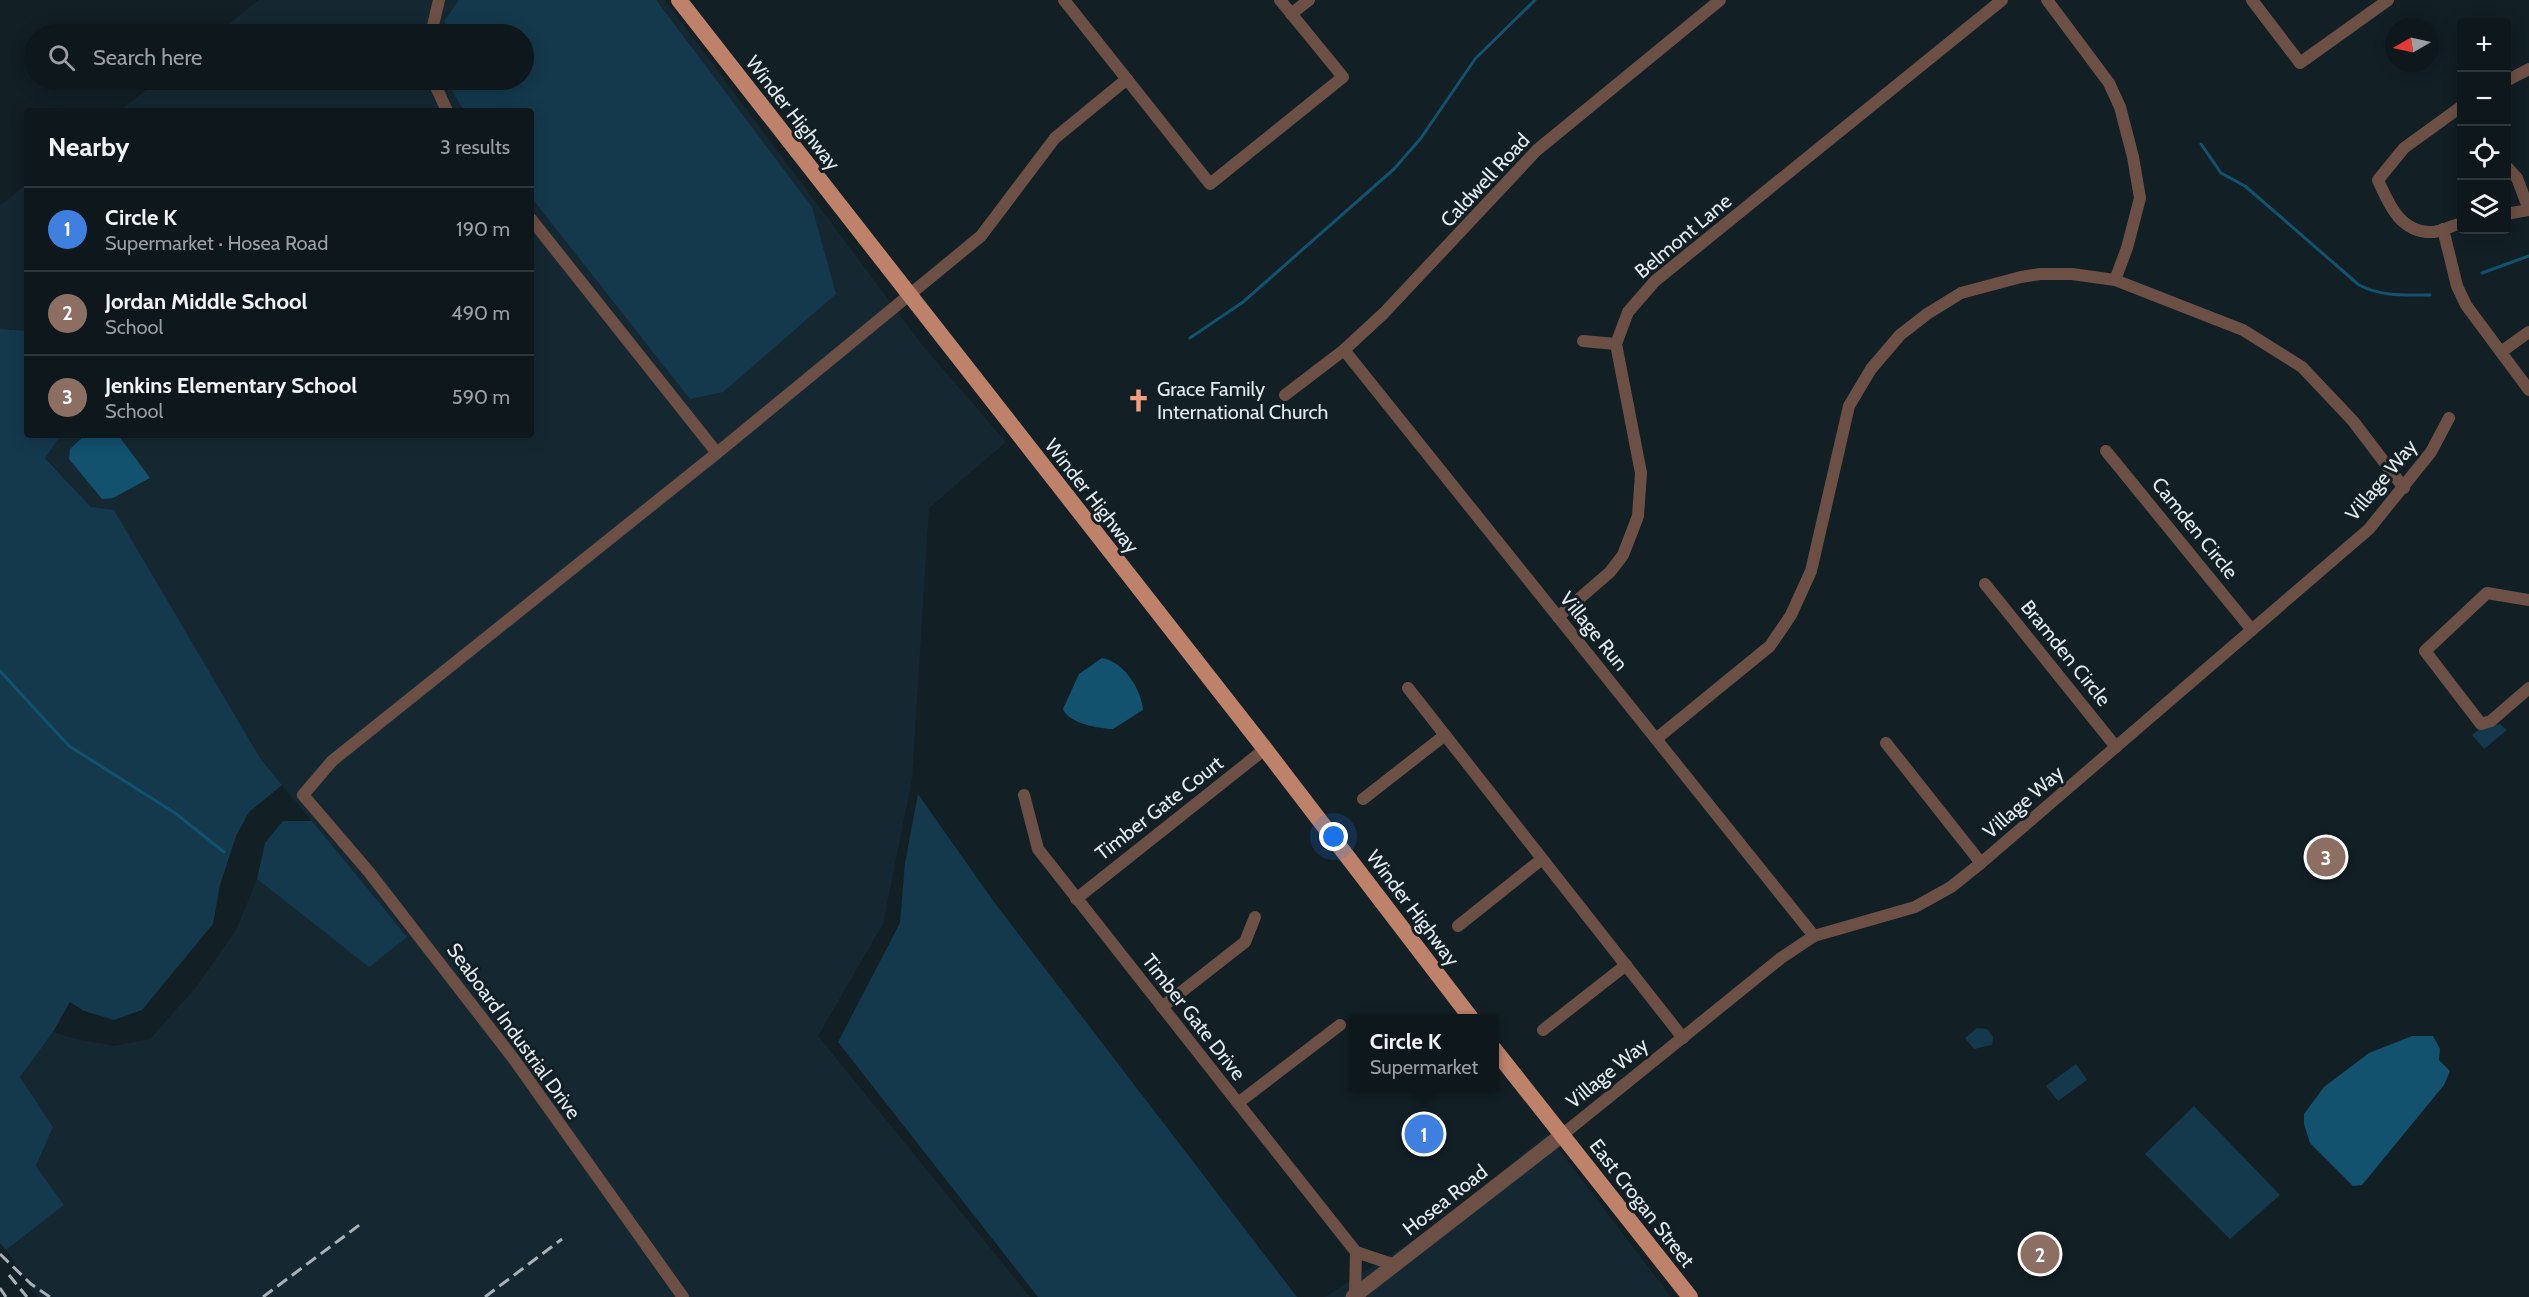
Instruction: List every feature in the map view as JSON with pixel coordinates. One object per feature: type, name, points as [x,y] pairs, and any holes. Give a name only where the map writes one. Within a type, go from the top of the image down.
[{"type":"main road","name":"Winder Highway","points":[[679,0],[1265,749],[1468,1014]]},
{"type":"main road","points":[[1499,1055],[1562,1135]]},
{"type":"main road","name":"East Crogan Street","points":[[1562,1135],[1690,1297]]},
{"type":"street","points":[[434,24],[439,0]]},
{"type":"street","points":[[1064,0],[1210,184],[1342,77],[1280,0]]},
{"type":"street","points":[[1291,14],[1309,0]]},
{"type":"street","name":"Caldwell Road","points":[[1285,395],[1344,350],[1399,298],[1537,150],[1720,0]]},
{"type":"street","name":"Belmont Lane","points":[[1616,344],[1628,312],[1655,281],[2002,0]]},
{"type":"street","points":[[2047,0],[2109,83],[2120,107],[2133,157],[2139,198],[2127,248],[2115,280]]},
{"type":"street","points":[[2252,0],[2300,63],[2388,0]]},
{"type":"street","points":[[2511,78],[2529,69]]},
{"type":"street","points":[[534,223],[717,453],[981,237],[1055,138],[1127,79]]},
{"type":"street","points":[[438,90],[446,108]]},
{"type":"street","points":[[2457,110],[2404,148],[2378,180],[2391,210],[2407,226],[2434,232],[2457,225]]},
{"type":"street","points":[[2511,171],[2517,178],[2529,210],[2511,213]]},
{"type":"street","points":[[2443,229],[2457,286],[2466,306],[2529,390]]},
{"type":"street","points":[[1656,739],[1770,646],[1791,615],[1811,571],[1849,406],[1871,369],[1900,335],[1927,314],[1961,293],[1999,282],[2040,274],[2072,274],[2115,280],[2243,330],[2302,367],[2353,421],[2404,488]]},
{"type":"street","points":[[2501,352],[2529,333]]},
{"type":"street","points":[[1558,617],[1610,572],[1623,555],[1638,516],[1641,473],[1616,344],[1583,341]]},
{"type":"street","name":"Village Run","points":[[1344,350],[1814,936]]},
{"type":"street","name":"Village Way","points":[[1562,1135],[1780,958],[1814,936],[1916,907],[1951,887],[1982,863],[2369,529],[2431,453],[2449,418]]},
{"type":"street","name":"Camden Circle","points":[[2106,451],[2252,630]]},
{"type":"street","name":"Seaboard Industrial Drive","points":[[683,1297],[527,1077],[369,872],[303,795],[332,761],[717,453]]},
{"type":"street","name":"Bramden Circle","points":[[1985,584],[2116,747]]},
{"type":"street","points":[[2529,600],[2487,593],[2425,651],[2481,724],[2491,721],[2529,688]]},
{"type":"street","points":[[1408,688],[1683,1038]]},
{"type":"street","points":[[1363,799],[1444,735]]},
{"type":"street","points":[[1886,743],[1982,863]]},
{"type":"street","name":"Timber Gate Court","points":[[1076,899],[1265,749]]},
{"type":"street","name":"Timber Gate Drive","points":[[1023,795],[1038,849],[1356,1252]]},
{"type":"street","points":[[1458,926],[1542,859]]},
{"type":"street","points":[[1162,1007],[1245,942],[1256,917]]},
{"type":"street","points":[[1543,1030],[1626,965]]},
{"type":"street","points":[[1238,1103],[1340,1025]]},
{"type":"street","name":"Hosea Road","points":[[1354,1296],[1562,1135]]},
{"type":"street","points":[[1354,1296],[1356,1252],[1395,1265]]},
{"type":"shaded area","points":[[259,0],[665,0],[923,346],[1006,442],[929,508],[912,779],[883,924],[818,1036],[1030,1297],[38,1297],[6,1250],[64,1205],[36,1166],[53,1127],[20,1077],[53,1032],[114,1046],[150,1039],[197,986],[236,930],[257,879],[368,966],[406,937],[260,758],[114,511],[91,507],[45,457],[59,438],[534,438],[534,108],[123,108],[146,90],[534,90],[534,24],[229,24]]},
{"type":"shaded area","points":[[459,0],[656,0],[812,207],[836,294],[723,392],[690,399],[534,201],[534,108],[462,108],[452,90],[534,90],[534,24],[445,24],[445,20]]},
{"type":"shaded area","points":[[24,186],[24,331],[0,329],[0,206]]},
{"type":"shaded area","points":[[0,329],[24,331],[24,438],[59,438],[45,458],[91,507],[114,510],[260,758],[282,785],[249,812],[236,836],[220,885],[213,924],[142,1010],[114,1020],[84,1011],[70,1002],[53,1032],[20,1077],[53,1127],[36,1166],[64,1205],[6,1250],[0,1243]]},
{"type":"shaded area","points":[[82,438],[120,438],[150,478],[113,498],[102,499],[69,459],[70,449]]},
{"type":"shaded area","points":[[1102,658],[1124,671],[1135,685],[1142,702],[1143,710],[1113,729],[1100,728],[1077,721],[1066,714],[1063,709],[1079,674]]},
{"type":"shaded area","points":[[2500,724],[2507,730],[2484,749],[2472,735],[2481,728]]},
{"type":"shaded area","points":[[918,794],[994,902],[1297,1297],[1038,1297],[838,1042],[900,923],[905,863]]},
{"type":"shaded area","points":[[283,821],[312,821],[407,937],[369,967],[257,879],[265,843]]},
{"type":"shaded area","points":[[1977,1028],[1987,1029],[1993,1037],[1992,1045],[1974,1049],[1965,1038]]},
{"type":"shaded area","points":[[2412,1036],[2433,1036],[2440,1049],[2439,1060],[2450,1071],[2444,1085],[2362,1185],[2353,1186],[2310,1143],[2304,1124],[2304,1114],[2324,1087],[2369,1053]]},
{"type":"shaded area","points":[[2076,1064],[2087,1080],[2058,1101],[2046,1086]]},
{"type":"shaded area","points":[[2194,1106],[2280,1195],[2230,1239],[2145,1154]]},
{"type":"shaded area","points":[[1547,1134],[1671,1297],[1325,1297],[1436,1226]]},
{"type":"waterway","points":[[1190,338],[1243,302],[1394,169],[1421,138],[1475,59],[1535,0]]},
{"type":"waterway","points":[[2201,144],[2221,173],[2245,186],[2359,285],[2385,293],[2430,295]]},
{"type":"waterway","points":[[2482,273],[2529,256]]},
{"type":"waterway","points":[[0,671],[69,746],[175,813],[224,852]]},
{"type":"railway","points":[[263,1297],[362,1223]]},
{"type":"railway","points":[[485,1297],[562,1239]]},
{"type":"railway","points":[[0,1254],[31,1284],[50,1297]]},
{"type":"railway","points":[[9,1275],[27,1297]]},
{"type":"railway","points":[[0,1288],[6,1297]]},
{"type":"place","name":"Grace Family International Church","points":[[1139,401]]},
{"type":"place","name":"Jenkins Elementary School","points":[[2326,857]]},
{"type":"place","name":"Circle K","points":[[1424,1134]]},
{"type":"place","name":"Jordan Middle School","points":[[2040,1254]]}]
